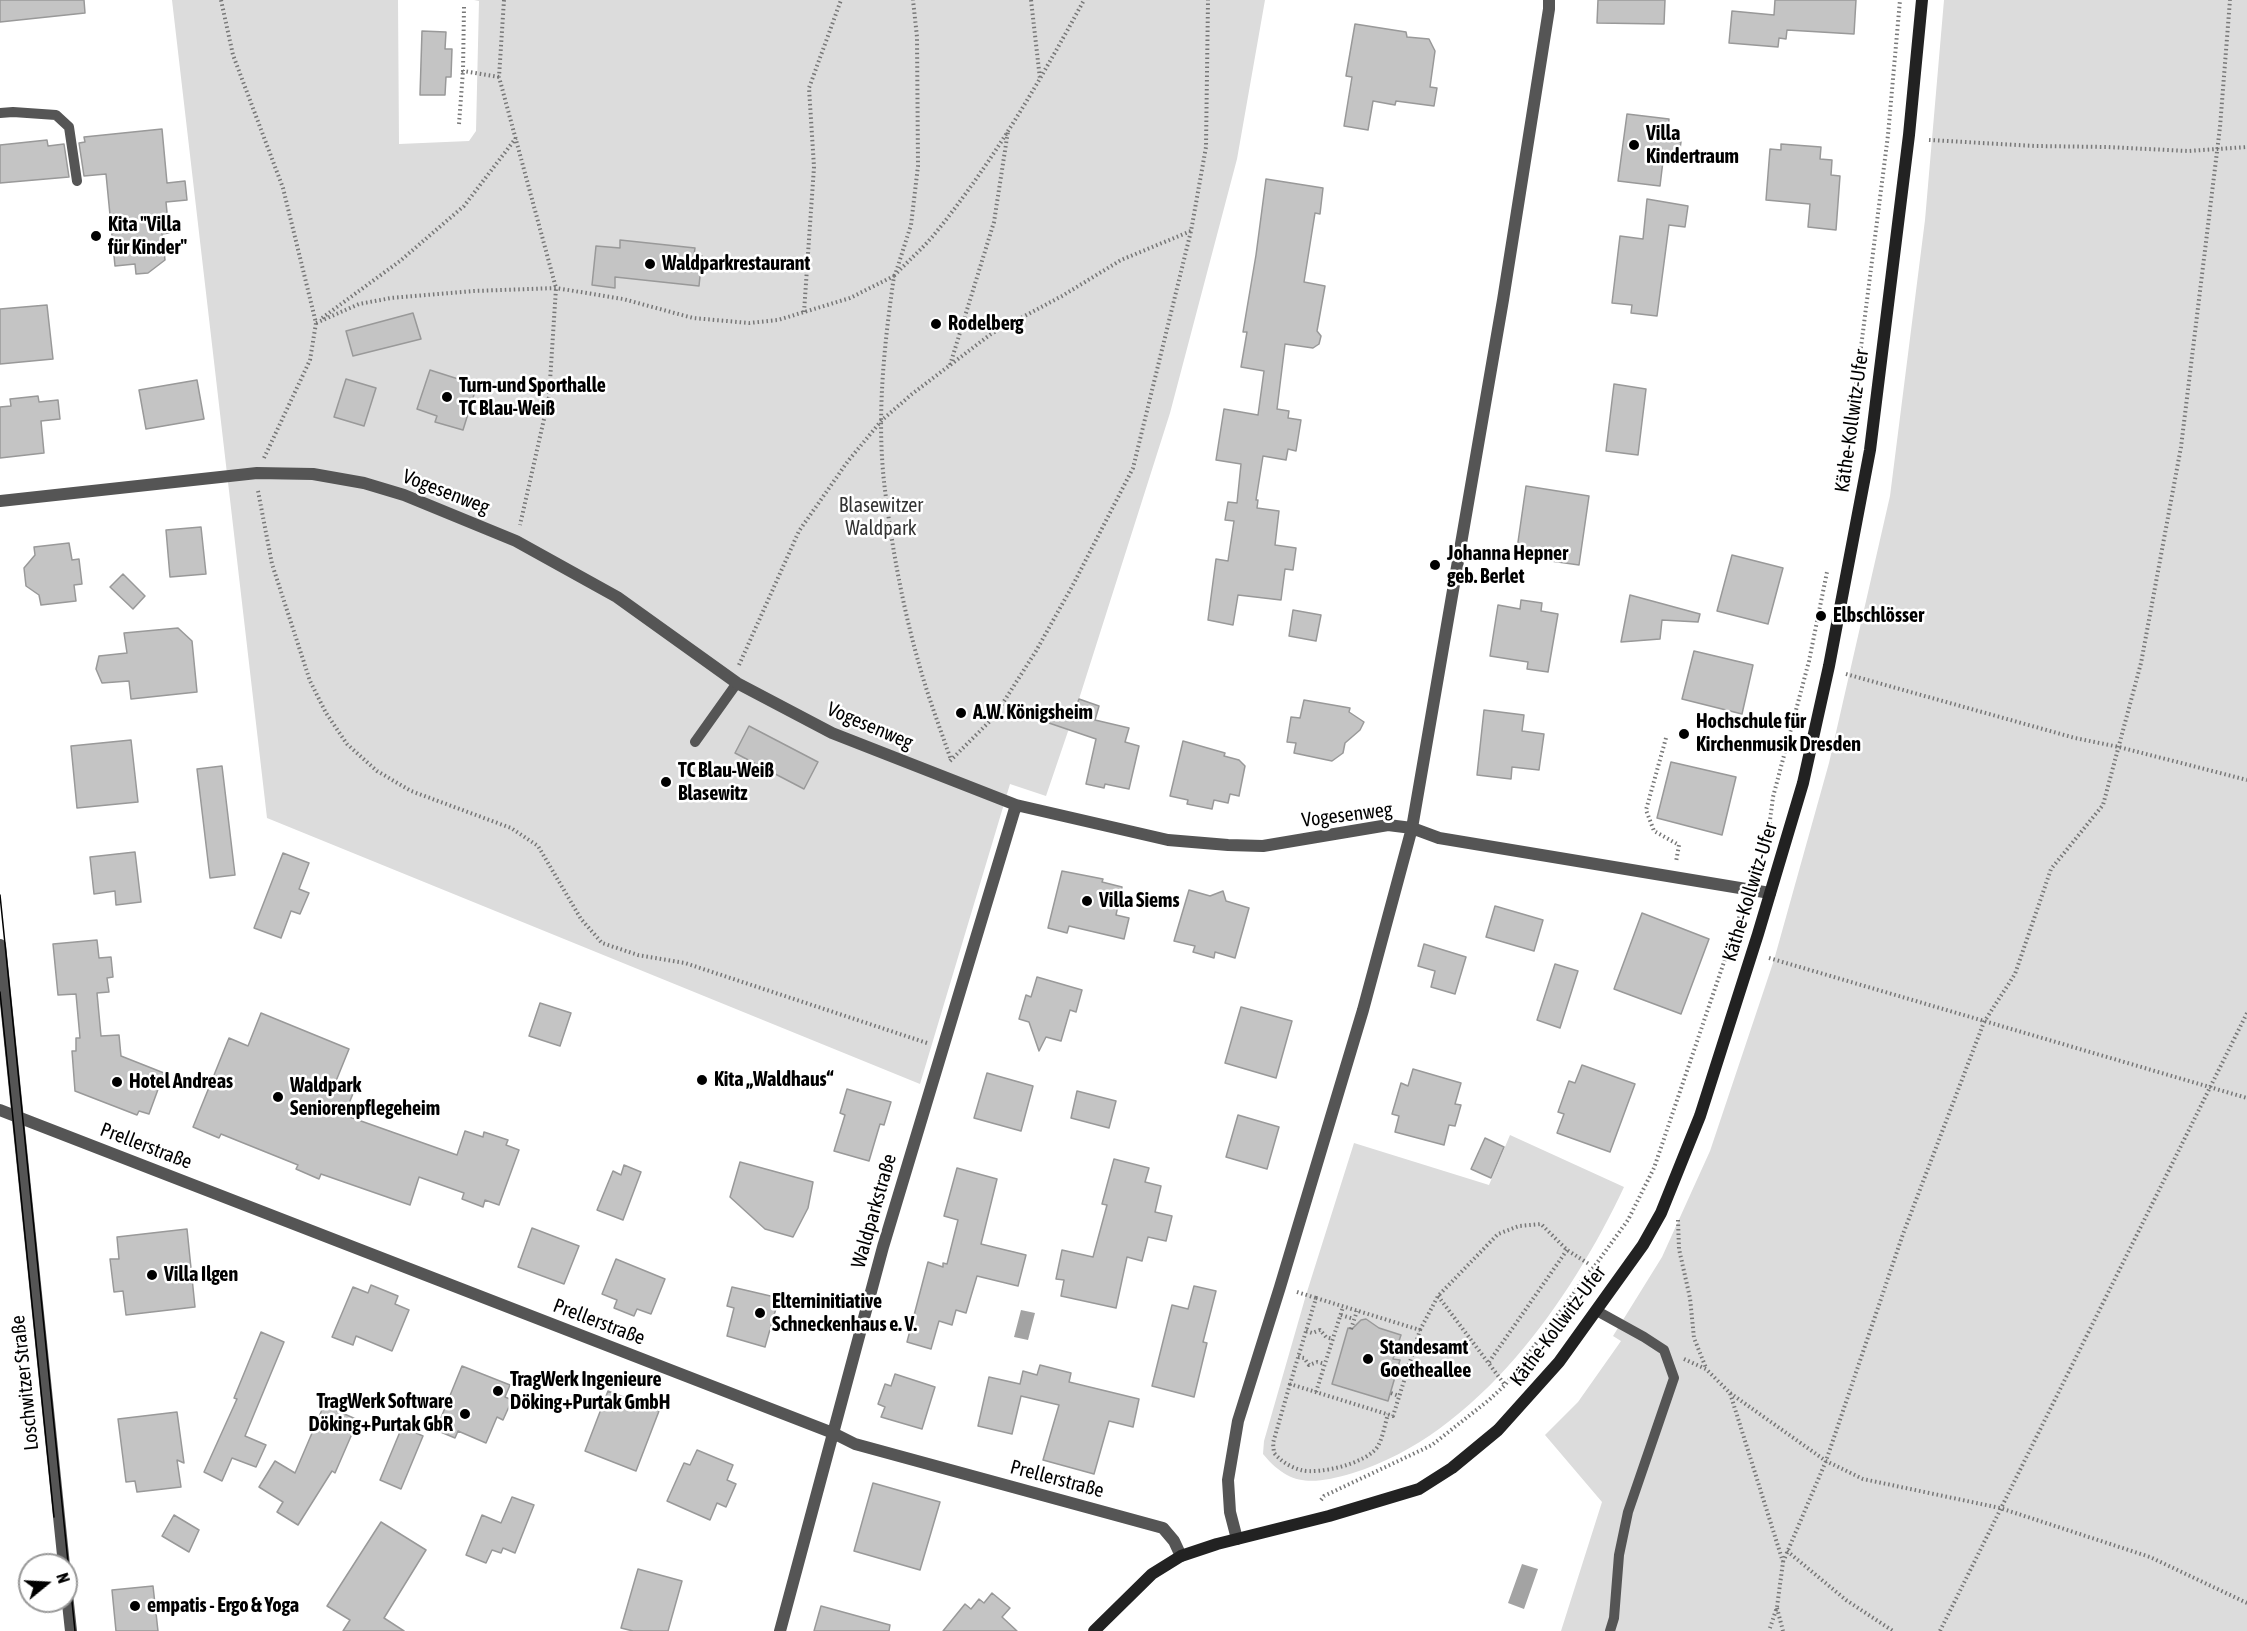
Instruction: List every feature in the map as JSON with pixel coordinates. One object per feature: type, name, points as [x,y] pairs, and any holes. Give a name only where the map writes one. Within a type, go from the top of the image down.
[{"type":"main road","name":"Käthe-Kollwitz-Ufer","points":[[1094,1631],[1152,1574],[1181,1556],[1419,1489],[1452,1468],[1498,1430],[1559,1362],[1643,1245],[1661,1213],[1700,1116],[1803,783],[1870,450],[1910,135],[1922,0]]},
{"type":"street","points":[[1237,1539],[1230,1512],[1228,1480],[1238,1421],[1281,1287],[1359,1021],[1412,828],[1504,290],[1549,0]]},
{"type":"street","name":"Vogesenweg","points":[[0,501],[257,474],[313,474],[364,483],[424,502],[516,541],[617,597],[735,681],[832,733],[1016,805],[1168,840],[1228,845],[1263,846],[1388,825],[1412,828],[1438,838],[1770,893]]},
{"type":"street","name":"Waldparkstraße","points":[[780,1631],[883,1247],[1016,805]]},
{"type":"street","name":"Loschwitzer Straße","points":[[0,945],[63,1553]]},
{"type":"street","name":"Prellerstraße","points":[[0,1110],[833,1433],[855,1444],[1163,1528],[1174,1541],[1181,1556]]},
{"type":"street","points":[[69,1613],[71,1631]]},
{"type":"lane","points":[[0,113],[56,115],[69,127],[77,181]]},
{"type":"lane","points":[[695,742],[735,681]]},
{"type":"lane","points":[[1597,1311],[1644,1336],[1664,1350],[1674,1378],[1628,1512],[1618,1555],[1614,1618],[1610,1631]]},
{"type":"path","points":[[221,0],[233,55],[283,188],[316,322],[310,360],[257,474],[258,500],[272,564],[310,681],[326,713],[347,744],[377,771],[411,790],[512,828],[538,846],[581,919],[602,943],[638,955],[685,963],[942,1048]]},
{"type":"path","points":[[504,0],[499,77],[556,288],[549,397],[516,541]]},
{"type":"path","points":[[804,312],[814,168],[809,88],[841,0]]},
{"type":"path","points":[[913,0],[917,37],[918,166],[911,225],[894,276],[884,348],[882,420],[885,488],[899,575],[919,663],[951,760]]},
{"type":"path","points":[[1031,0],[1041,80]]},
{"type":"path","points":[[316,322],[359,304],[391,298],[474,291],[556,288],[623,299],[693,318],[749,323],[778,320],[850,298],[894,276],[932,236],[1041,80],[1084,0]]},
{"type":"path","points":[[944,777],[951,760],[994,717],[1036,651],[1133,468],[1191,231],[1206,147],[1208,0]]},
{"type":"path","points":[[1844,482],[1888,135],[1900,0]]},
{"type":"path","points":[[1769,1631],[1777,1607],[1783,1562],[1826,1461],[1903,1234],[1984,1022],[2014,974],[2051,869],[2103,805],[2141,663],[2181,447],[2217,150],[2230,0]]},
{"type":"path","points":[[459,124],[464,7]]},
{"type":"path","points":[[463,71],[499,77]]},
{"type":"path","points":[[950,365],[994,222],[1008,129]]},
{"type":"path","points":[[316,322],[400,261],[464,206],[516,138]]},
{"type":"path","points":[[1929,140],[2188,151],[2247,147]]},
{"type":"path","points":[[735,681],[799,531],[848,461],[882,420],[991,334],[1062,296],[1122,260],[1191,231]]},
{"type":"path","points":[[1768,838],[1773,796],[1809,661],[1827,571]]},
{"type":"path","points":[[1846,674],[2075,738],[2247,780]]},
{"type":"path","points":[[1666,738],[1646,810],[1654,831],[1679,845],[1672,877]]},
{"type":"path","points":[[1301,1523],[1324,1496],[1432,1445],[1489,1400],[1505,1384],[1628,1220],[1654,1168],[1729,942],[1749,889]]},
{"type":"path","points":[[1768,958],[2247,1098]]},
{"type":"path","points":[[1940,1631],[2247,1013]]},
{"type":"path","points":[[1678,1217],[1679,1249],[1690,1298],[1694,1338],[1706,1369]]},
{"type":"path","points":[[1290,1384],[1393,1416],[1420,1330],[1438,1296],[1498,1234],[1519,1226],[1541,1224],[1567,1250],[1589,1264]]},
{"type":"path","points":[[1489,1362],[1567,1250]]},
{"type":"path","points":[[1438,1296],[1489,1362],[1497,1377],[1505,1384]]},
{"type":"path","points":[[1388,1414],[1378,1447],[1364,1459],[1321,1472],[1304,1471],[1290,1467],[1274,1453],[1273,1443],[1316,1298],[1371,1318],[1420,1330]]},
{"type":"path","points":[[1316,1392],[1343,1306]]},
{"type":"path","points":[[1351,1329],[1357,1311]]},
{"type":"path","points":[[1341,1315],[1354,1319]]},
{"type":"path","points":[[1306,1331],[1312,1333],[1320,1330],[1326,1337],[1333,1339]]},
{"type":"path","points":[[1664,1350],[1706,1369],[1730,1393],[1826,1461],[1863,1479],[2000,1508],[2150,1557],[2247,1603]]},
{"type":"path","points":[[1298,1357],[1304,1358],[1309,1365],[1317,1362],[1325,1364]]},
{"type":"path","points":[[1390,1393],[1399,1396]]},
{"type":"path","points":[[1730,1393],[1783,1562]]},
{"type":"path","points":[[1787,1551],[1846,1600],[1893,1631]]},
{"type":"path","points":[[1777,1607],[1783,1631]]},
{"type":"green space","name":"Blasewitzer Waldpark","points":[[172,0],[398,0],[399,144],[469,141],[476,131],[479,1],[474,0],[1265,0],[1237,159],[1170,413],[1079,699],[1046,796],[1010,784],[920,1084],[267,818]]},
{"type":"green space","points":[[1944,0],[2247,0],[2247,1631],[1561,1631],[1602,1502],[1545,1435],[1578,1402],[1621,1341],[1613,1336],[1662,1257],[1710,1151],[1774,960],[1829,763],[1890,496],[1925,220]]},
{"type":"green space","points":[[1510,1135],[1624,1187],[1577,1274],[1548,1317],[1515,1358],[1479,1396],[1440,1428],[1398,1454],[1353,1473],[1315,1481],[1293,1478],[1283,1473],[1263,1454],[1264,1441],[1306,1295],[1354,1143],[1489,1185]]},
{"type":"shaded area","points":[[1021,1310],[1035,1313],[1028,1340],[1014,1337]]},
{"type":"shaded area","points":[[1522,1564],[1538,1569],[1524,1609],[1508,1603]]},
{"type":"building","points":[[0,0],[84,0],[85,13],[0,22]]},
{"type":"building","points":[[1598,0],[1665,0],[1664,24],[1597,23]]},
{"type":"building","points":[[1775,0],[1856,0],[1854,34],[1787,30],[1786,39],[1779,38],[1778,47],[1729,43],[1732,11],[1774,15]]},
{"type":"building","points":[[1355,24],[1406,32],[1407,37],[1429,39],[1435,51],[1430,87],[1437,88],[1434,106],[1396,101],[1395,105],[1373,101],[1368,130],[1344,126],[1352,77],[1346,76]]},
{"type":"building","points":[[422,31],[446,32],[445,49],[452,49],[451,77],[446,77],[445,95],[420,95]]},
{"type":"building","points":[[1627,114],[1669,119],[1667,140],[1681,142],[1678,163],[1663,161],[1660,186],[1618,181]]},
{"type":"building","points":[[162,129],[167,183],[185,181],[187,200],[166,202],[169,233],[162,234],[165,260],[148,273],[136,274],[135,264],[115,266],[106,174],[84,176],[79,143],[85,142],[84,137]]},
{"type":"building","points":[[47,140],[48,146],[64,144],[69,177],[0,183],[0,145]]},
{"type":"building","points":[[1781,144],[1821,147],[1820,159],[1832,160],[1831,175],[1840,176],[1836,230],[1808,227],[1810,204],[1766,200],[1770,149],[1781,150]]},
{"type":"building","points":[[1266,179],[1323,188],[1320,214],[1315,213],[1304,282],[1325,286],[1317,331],[1321,336],[1319,344],[1313,348],[1285,344],[1277,409],[1289,411],[1288,418],[1301,420],[1296,451],[1288,449],[1286,460],[1263,456],[1256,500],[1258,500],[1257,508],[1279,511],[1275,545],[1296,548],[1293,570],[1285,569],[1281,600],[1238,595],[1233,625],[1208,620],[1216,559],[1228,561],[1234,521],[1225,520],[1228,502],[1237,503],[1241,464],[1216,460],[1224,409],[1258,415],[1264,371],[1241,367],[1247,332],[1243,332]]},
{"type":"building","points":[[1647,199],[1688,206],[1685,227],[1669,225],[1657,316],[1631,313],[1632,305],[1612,303],[1620,236],[1643,239]]},
{"type":"building","points":[[620,240],[695,248],[694,255],[702,256],[699,286],[615,277],[615,288],[592,285],[596,246],[620,248]]},
{"type":"building","points":[[47,305],[53,359],[0,364],[0,309]]},
{"type":"building","points":[[413,313],[421,339],[353,356],[346,331]]},
{"type":"building","name":"Turn-und Sporthalle TC Blau-Weiß","points":[[430,370],[477,385],[463,430],[435,422],[437,416],[417,409]]},
{"type":"building","points":[[346,379],[376,388],[364,426],[334,417]]},
{"type":"building","points":[[197,380],[204,419],[146,429],[139,390]]},
{"type":"building","points":[[1614,384],[1646,389],[1638,455],[1606,451]]},
{"type":"building","points":[[38,396],[39,402],[58,400],[60,419],[41,421],[44,453],[0,458],[0,407],[11,406],[10,399]]},
{"type":"building","points":[[1526,486],[1589,496],[1579,565],[1516,556]]},
{"type":"building","points":[[201,527],[206,574],[170,577],[166,530]]},
{"type":"building","points":[[69,543],[72,560],[79,559],[82,584],[74,585],[76,601],[41,605],[39,595],[26,586],[24,568],[35,555],[34,547]]},
{"type":"building","points":[[1732,555],[1783,568],[1768,624],[1717,611]]},
{"type":"building","points":[[123,574],[145,596],[133,609],[110,587]]},
{"type":"building","points":[[1630,595],[1700,614],[1698,622],[1662,620],[1660,639],[1621,642]]},
{"type":"building","points":[[1521,600],[1542,603],[1541,611],[1558,614],[1548,672],[1527,669],[1528,662],[1490,656],[1498,605],[1520,609]]},
{"type":"building","points":[[1293,610],[1321,615],[1316,641],[1289,636]]},
{"type":"building","points":[[178,628],[192,641],[197,692],[131,699],[129,681],[102,683],[96,669],[99,656],[127,653],[124,633]]},
{"type":"building","points":[[1694,651],[1753,665],[1742,714],[1682,699]]},
{"type":"building","points":[[1079,699],[1099,706],[1095,720],[1129,728],[1125,742],[1139,746],[1129,789],[1105,784],[1104,788],[1086,784],[1096,739],[1046,722],[1049,709],[1073,715]]},
{"type":"building","points":[[1304,700],[1350,708],[1349,712],[1364,722],[1360,730],[1345,743],[1343,753],[1332,761],[1294,753],[1296,743],[1287,742],[1291,717],[1300,718]]},
{"type":"building","points":[[1484,710],[1524,715],[1522,731],[1544,734],[1539,770],[1512,767],[1511,779],[1477,775]]},
{"type":"building","points":[[749,726],[818,762],[804,789],[735,753]]},
{"type":"building","points":[[131,740],[138,802],[77,808],[71,746]]},
{"type":"building","points":[[1183,741],[1225,753],[1224,756],[1239,760],[1245,766],[1239,796],[1230,794],[1228,803],[1214,800],[1212,809],[1187,804],[1188,800],[1170,796]]},
{"type":"building","points":[[1671,762],[1736,777],[1722,835],[1657,818]]},
{"type":"building","points":[[222,766],[235,875],[210,878],[197,769]]},
{"type":"building","points":[[135,852],[141,902],[116,905],[115,891],[94,894],[90,857]]},
{"type":"building","points":[[283,853],[309,863],[299,889],[309,893],[300,914],[291,911],[281,938],[254,928]]},
{"type":"building","name":"Villa Siems","points":[[1062,871],[1103,879],[1102,882],[1122,887],[1116,915],[1129,918],[1124,939],[1069,926],[1067,933],[1048,928]]},
{"type":"building","points":[[1189,890],[1210,896],[1223,891],[1226,901],[1249,908],[1235,958],[1215,952],[1214,958],[1193,952],[1195,946],[1174,941]]},
{"type":"building","points":[[1495,906],[1543,920],[1534,951],[1486,937]]},
{"type":"building","points":[[1642,913],[1709,939],[1681,1014],[1614,989]]},
{"type":"building","points":[[97,940],[99,958],[111,957],[113,977],[107,978],[109,992],[97,993],[101,1036],[119,1035],[121,1056],[164,1073],[149,1114],[139,1111],[137,1115],[75,1091],[72,1051],[76,1051],[76,1038],[80,1038],[76,994],[58,995],[53,944]]},
{"type":"building","points":[[1424,944],[1466,957],[1455,994],[1431,987],[1435,971],[1418,966]]},
{"type":"building","points":[[1555,964],[1578,971],[1560,1028],[1537,1020]]},
{"type":"building","points":[[1037,977],[1082,990],[1076,1012],[1070,1010],[1061,1041],[1046,1037],[1039,1051],[1029,1022],[1019,1019],[1026,995],[1031,997]]},
{"type":"building","points":[[540,1003],[571,1013],[560,1046],[529,1036]]},
{"type":"building","points":[[1241,1007],[1292,1021],[1276,1078],[1225,1063]]},
{"type":"building","name":"Waldpark Seniorenpflegeheim","points":[[261,1013],[349,1049],[336,1081],[355,1089],[344,1115],[457,1155],[465,1131],[483,1137],[484,1132],[508,1140],[506,1145],[519,1150],[499,1205],[485,1200],[483,1207],[462,1199],[464,1193],[419,1177],[410,1205],[321,1174],[319,1179],[296,1169],[298,1165],[221,1134],[219,1138],[193,1127],[229,1038],[248,1046]]},
{"type":"building","points":[[1582,1065],[1635,1084],[1610,1152],[1557,1133],[1564,1114],[1558,1112],[1569,1081],[1575,1083]]},
{"type":"building","points":[[1413,1069],[1461,1083],[1455,1104],[1461,1105],[1455,1126],[1449,1125],[1444,1145],[1395,1132],[1399,1116],[1392,1114],[1401,1083],[1408,1086]]},
{"type":"building","points":[[987,1073],[1033,1086],[1021,1131],[974,1118]]},
{"type":"building","points":[[847,1089],[891,1102],[884,1125],[880,1124],[869,1161],[834,1151],[845,1115],[840,1113]]},
{"type":"building","points":[[1077,1091],[1116,1101],[1109,1128],[1071,1118]]},
{"type":"building","points":[[1238,1115],[1279,1127],[1267,1169],[1226,1157]]},
{"type":"building","points":[[1485,1138],[1504,1147],[1491,1178],[1471,1169]]},
{"type":"building","points":[[1114,1159],[1149,1168],[1145,1182],[1161,1186],[1155,1212],[1172,1216],[1166,1241],[1148,1237],[1142,1261],[1127,1257],[1116,1308],[1061,1296],[1064,1280],[1056,1279],[1062,1250],[1093,1257],[1107,1205],[1102,1204]]},
{"type":"building","points":[[740,1162],[813,1182],[808,1208],[793,1237],[765,1229],[730,1197]]},
{"type":"building","points":[[624,1165],[641,1172],[623,1220],[597,1210],[613,1171],[621,1175]]},
{"type":"building","points":[[957,1168],[997,1179],[981,1244],[1026,1255],[1018,1286],[977,1276],[966,1313],[956,1310],[952,1325],[939,1321],[931,1349],[907,1342],[928,1262],[943,1267],[943,1263],[947,1264],[958,1220],[944,1216]]},
{"type":"building","points":[[532,1228],[579,1246],[564,1284],[518,1267]]},
{"type":"building","name":"Villa Ilgen","points":[[187,1229],[195,1307],[126,1315],[123,1291],[114,1292],[110,1259],[119,1259],[117,1237]]},
{"type":"building","points":[[616,1259],[665,1279],[651,1314],[637,1309],[634,1316],[614,1308],[617,1300],[602,1294]]},
{"type":"building","points":[[371,1285],[398,1296],[395,1304],[409,1310],[392,1351],[356,1336],[353,1345],[332,1337],[353,1287],[368,1293]]},
{"type":"building","points":[[1194,1286],[1216,1291],[1203,1342],[1207,1343],[1194,1397],[1152,1386],[1172,1305],[1188,1309]]},
{"type":"building","points":[[732,1287],[779,1298],[765,1347],[727,1336],[734,1308],[727,1306]]},
{"type":"building","name":"Standesamt Goetheallee","points":[[1366,1319],[1379,1328],[1401,1335],[1393,1359],[1400,1360],[1388,1401],[1332,1384],[1348,1328],[1352,1329],[1361,1320]]},
{"type":"building","points":[[261,1332],[284,1342],[245,1436],[266,1445],[256,1467],[232,1458],[222,1481],[204,1472],[237,1399],[234,1398]]},
{"type":"building","points":[[1040,1365],[1071,1373],[1069,1382],[1139,1399],[1133,1427],[1109,1421],[1094,1474],[1043,1460],[1059,1405],[1021,1396],[1012,1434],[978,1426],[989,1377],[1020,1384],[1023,1371],[1037,1375]]},
{"type":"building","points":[[462,1366],[510,1385],[505,1397],[512,1400],[503,1420],[497,1417],[486,1443],[458,1431],[455,1438],[436,1430]]},
{"type":"building","points":[[895,1374],[935,1387],[922,1429],[881,1417],[885,1407],[878,1404],[885,1384],[891,1386]]},
{"type":"building","points":[[608,1391],[659,1411],[636,1471],[585,1451]]},
{"type":"building","points":[[324,1405],[358,1420],[335,1473],[332,1471],[298,1525],[277,1512],[283,1502],[259,1487],[275,1461],[295,1473]]},
{"type":"building","points":[[177,1412],[184,1463],[177,1460],[181,1487],[137,1492],[135,1481],[126,1482],[118,1419]]},
{"type":"building","points":[[402,1427],[423,1436],[401,1489],[380,1480]]},
{"type":"building","points":[[697,1450],[733,1465],[727,1480],[736,1484],[726,1507],[717,1503],[710,1520],[667,1501],[684,1463],[690,1465]]},
{"type":"building","points":[[873,1483],[940,1502],[920,1570],[854,1551]]},
{"type":"building","points":[[512,1497],[534,1505],[515,1553],[503,1548],[501,1553],[492,1550],[486,1563],[466,1555],[482,1515],[501,1523]]},
{"type":"building","points":[[174,1515],[199,1530],[189,1552],[162,1536]]},
{"type":"building","points":[[381,1522],[426,1550],[384,1618],[404,1631],[343,1631],[350,1620],[327,1606]]},
{"type":"building","points":[[638,1569],[682,1581],[668,1631],[633,1631],[621,1628]]},
{"type":"building","name":"empatis - Ergo & Yoga","points":[[153,1586],[158,1631],[116,1631],[112,1590]]},
{"type":"building","points":[[992,1593],[1010,1608],[1002,1617],[1017,1631],[943,1631],[965,1604],[971,1609],[979,1599],[984,1603]]},
{"type":"building","points":[[821,1606],[890,1625],[889,1631],[814,1631]]},
{"type":"tram line","points":[[0,895],[75,1631]]},
{"type":"tram line","points":[[0,992],[54,1517]]},
{"type":"place","name":"Villa Kindertraum","points":[[1634,145]]},
{"type":"place","name":"Kita \"Villa für Kinder\"","points":[[96,236]]},
{"type":"place","name":"Waldparkrestaurant","points":[[650,264]]},
{"type":"place","name":"Rodelberg","points":[[936,324]]},
{"type":"place","name":"Turn-und Sporthalle TC Blau-Weiß","points":[[447,397]]},
{"type":"place","name":"Johanna Hepner geb. Berlet","points":[[1435,565]]},
{"type":"place","name":"Elbschlösser","points":[[1821,616]]},
{"type":"place","name":"A.W. Königsheim","points":[[961,713]]},
{"type":"place","name":"Hochschule für Kirchenmusik Dresden","points":[[1684,734]]},
{"type":"place","name":"TC Blau-Weiß Blasewitz","points":[[666,782]]},
{"type":"place","name":"Villa Siems","points":[[1087,901]]},
{"type":"place","name":"Kita „Waldhaus“","points":[[702,1080]]},
{"type":"place","name":"Hotel Andreas","points":[[117,1082]]},
{"type":"place","name":"Waldpark Seniorenpflegeheim","points":[[278,1097]]},
{"type":"place","name":"Villa Ilgen","points":[[152,1275]]},
{"type":"place","name":"Elterninitiative Schneckenhaus e. V.","points":[[760,1313]]},
{"type":"place","name":"Standesamt Goetheallee","points":[[1368,1359]]},
{"type":"place","name":"TragWerk Ingenieure Döking+Purtak GmbH","points":[[498,1391]]},
{"type":"place","name":"TragWerk Software Döking+Purtak GbR","points":[[465,1414]]},
{"type":"place","name":"empatis - Ergo & Yoga","points":[[135,1606]]}]
